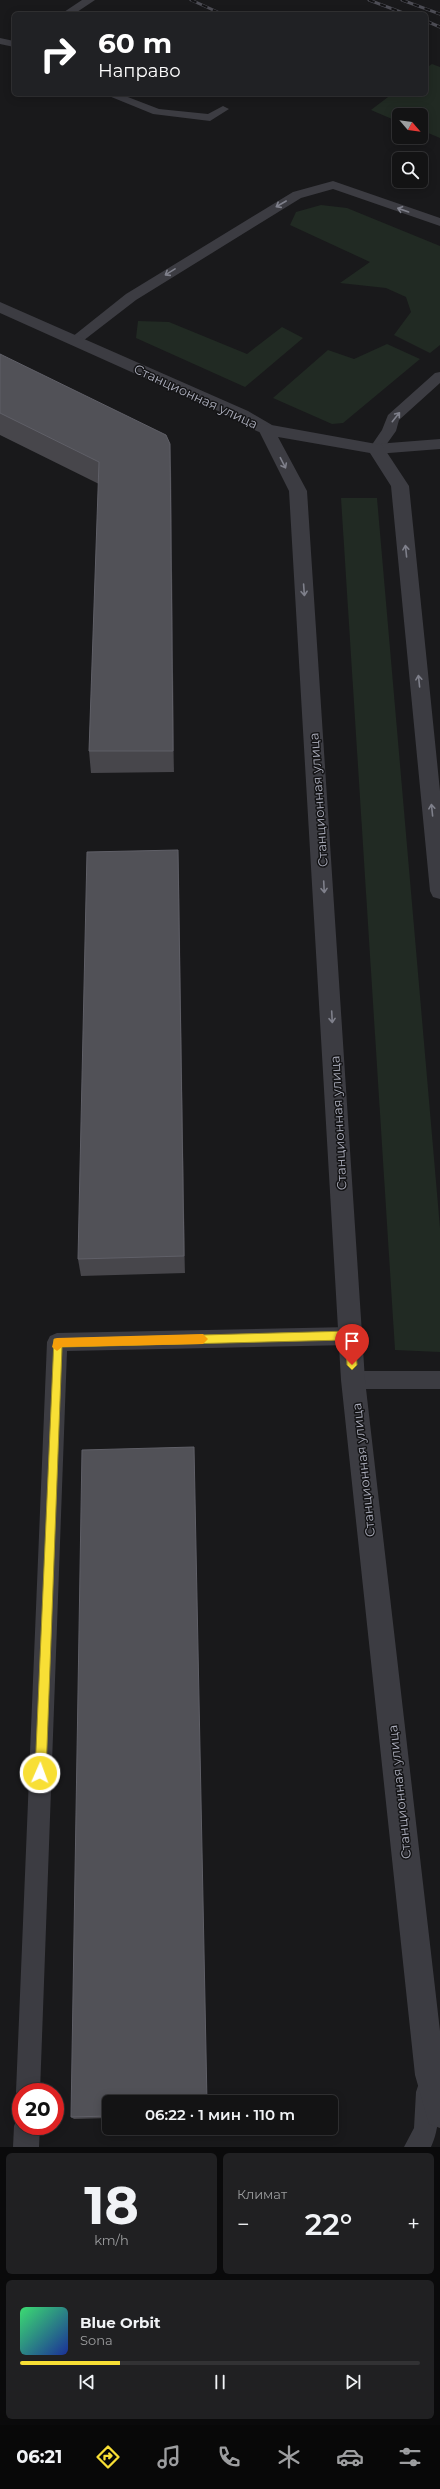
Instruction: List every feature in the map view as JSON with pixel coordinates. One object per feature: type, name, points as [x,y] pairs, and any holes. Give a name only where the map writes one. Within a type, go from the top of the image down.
[{"type":"street","name":"Станционная улица","points":[[0,307],[242,415],[266,429],[298,491],[321,829],[353,1380],[430,2075],[440,2113]]},
{"type":"street","points":[[266,429],[376,449],[440,444]]},
{"type":"street","points":[[376,449],[400,486],[440,891]]},
{"type":"lane","points":[[69,12],[90,0]]},
{"type":"lane","points":[[0,41],[12,44]]},
{"type":"lane","points":[[115,96],[157,112],[210,118],[223,109]]},
{"type":"lane","points":[[74,341],[131,297],[297,194],[333,185],[440,222]]},
{"type":"lane","points":[[376,449],[389,431],[393,418],[440,376]]},
{"type":"lane","points":[[28,2083],[57,1342],[350,1336]]},
{"type":"lane","points":[[353,1380],[440,1380]]},
{"type":"lane","points":[[417,2147],[426,2130],[430,2075]]},
{"type":"lane","points":[[26,2147],[27,2135]]},
{"type":"shaded area","points":[[432,64],[440,67],[440,138],[428,133],[428,108],[392,108],[392,119],[371,110],[389,96],[428,96],[428,67]]},
{"type":"shaded area","points":[[321,205],[347,208],[440,246],[440,345],[430,353],[394,335],[411,312],[406,297],[386,288],[340,283],[370,262],[290,225],[296,212]]},
{"type":"shaded area","points":[[138,321],[169,322],[247,354],[282,327],[303,338],[245,387],[136,338]]},
{"type":"shaded area","points":[[387,344],[420,359],[343,423],[332,424],[273,398],[328,350],[354,359]]},
{"type":"shaded area","points":[[341,498],[377,498],[440,1228],[440,1352],[395,1350]]},
{"type":"building","points":[[0,354],[166,435],[170,444],[173,751],[89,751],[99,462],[0,413]]},
{"type":"building","points":[[178,850],[184,1256],[78,1259],[87,852]]},
{"type":"building","points":[[194,1447],[207,2095],[102,2095],[102,2116],[71,2117],[82,1450]]},
{"type":"railway","points":[[191,0],[218,12]]},
{"type":"railway","points":[[369,0],[401,12]]},
{"type":"railway","points":[[402,0],[440,14]]},
{"type":"railway","points":[[428,22],[440,27]]},
{"type":"slow traffic","points":[[57,1347],[57,1342],[203,1339]]},
{"type":"route","points":[[40,1773],[57,1342],[350,1336],[352,1365]]}]
